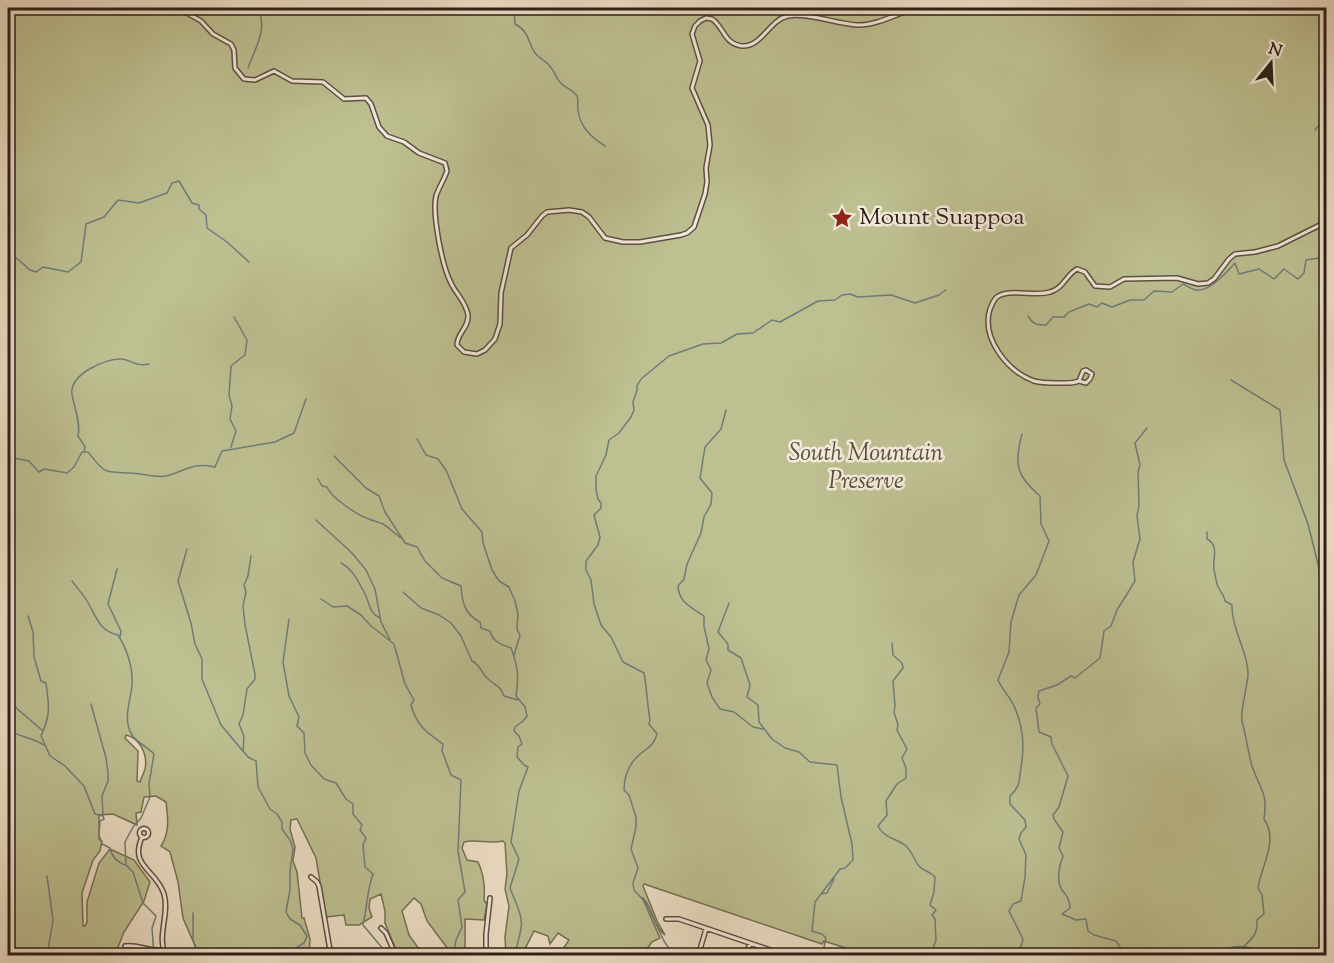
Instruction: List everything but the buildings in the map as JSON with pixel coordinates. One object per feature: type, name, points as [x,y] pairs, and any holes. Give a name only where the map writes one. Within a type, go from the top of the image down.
[{"type":"street","points":[[178,8],[201,21],[213,34],[231,44],[234,50],[235,68],[244,80],[251,81],[274,71],[292,81],[323,82],[341,98],[366,98],[371,104],[381,129],[387,136],[404,142],[419,153],[445,163],[447,171],[436,196],[435,220],[450,281],[468,313],[467,326],[458,338],[457,345],[462,350],[473,354],[485,351],[498,333],[501,320],[501,293],[511,248],[542,216],[553,211],[582,212],[605,238],[623,242],[640,242],[681,235],[694,227],[706,189],[706,168],[710,146],[708,125],[692,88],[700,61],[693,34],[695,26],[700,21],[706,18],[712,19],[729,40],[735,44],[747,46],[778,21],[788,16],[858,25],[915,8]]},
{"type":"street","points":[[1079,381],[1083,371],[1091,373],[1089,382],[1079,381],[1066,384],[1037,381],[1010,366],[993,342],[989,330],[988,316],[995,298],[1020,292],[1036,295],[1050,292],[1062,287],[1070,274],[1077,269],[1085,272],[1095,286],[1101,287],[1110,287],[1124,279],[1178,279],[1198,284],[1208,283],[1235,254],[1256,252],[1278,246],[1326,222]]},
{"type":"street","points":[[142,837],[138,856],[142,865],[159,884],[165,899],[162,937],[166,956]]},
{"type":"street","points":[[311,877],[319,886],[331,956]]},
{"type":"street","points":[[486,956],[490,898]]},
{"type":"street","points":[[666,919],[679,920],[788,956]]},
{"type":"street","points":[[381,928],[386,933],[396,956]]},
{"type":"street","points":[[698,956],[706,929]]},
{"type":"street","points":[[746,956],[750,943]]},
{"type":"street","points":[[125,946],[134,945],[158,951],[164,950]]},
{"type":"green space","name":"South Mountain Preserve","points":[[8,8],[1326,8],[1326,955],[867,955],[824,941],[822,944],[644,884],[658,923],[665,935],[658,928],[649,906],[642,897],[660,938],[652,942],[642,955],[559,955],[569,940],[558,933],[550,944],[548,936],[534,931],[522,955],[506,955],[505,937],[509,906],[505,889],[507,874],[505,843],[503,841],[473,841],[464,842],[462,848],[467,860],[478,862],[484,881],[484,900],[487,905],[484,920],[465,919],[465,955],[446,955],[445,952],[448,949],[427,921],[421,904],[414,898],[402,911],[409,935],[419,949],[415,955],[398,955],[385,923],[381,894],[370,899],[369,908],[372,917],[359,925],[346,925],[344,915],[326,917],[316,858],[297,819],[291,820],[290,829],[295,847],[293,861],[297,872],[302,918],[304,918],[310,939],[309,955],[254,953],[253,955],[199,955],[183,918],[178,882],[170,852],[161,846],[168,825],[166,802],[156,796],[144,797],[141,812],[136,813],[137,825],[113,814],[99,815],[99,839],[102,841],[82,893],[83,926],[87,922],[87,902],[99,863],[110,849],[134,860],[150,882],[144,901],[124,932],[118,947],[121,955],[8,955]],"holes":[[[126,735],[139,743],[144,753],[146,764],[140,782],[137,781],[138,751],[125,738]]]},
{"type":"waterway","points":[[248,68],[261,30],[262,23],[257,8]]},
{"type":"waterway","points":[[514,8],[515,24],[528,37],[535,53],[550,67],[561,83],[577,96],[579,116],[584,126],[605,146]]},
{"type":"waterway","points":[[1315,130],[1326,117]]},
{"type":"waterway","points":[[8,256],[14,256],[30,270],[36,272],[43,267],[68,272],[81,262],[86,224],[104,217],[118,200],[139,203],[167,193],[172,183],[179,181],[192,203],[199,205],[199,209],[206,215],[207,228],[249,262]]},
{"type":"waterway","points":[[1028,316],[1035,324],[1046,325],[1053,317],[1064,317],[1069,312],[1089,304],[1097,307],[1102,303],[1112,307],[1130,300],[1144,300],[1154,291],[1172,292],[1183,284],[1194,290],[1201,290],[1217,281],[1235,263],[1239,274],[1259,269],[1274,279],[1284,269],[1298,279],[1304,273],[1306,260],[1326,257]]},
{"type":"waterway","points":[[674,956],[664,941],[646,903],[634,890],[633,883],[638,868],[631,849],[636,817],[629,795],[624,790],[625,780],[632,762],[652,744],[657,734],[649,724],[644,673],[623,662],[611,637],[601,625],[594,604],[591,580],[586,570],[586,561],[598,545],[600,537],[594,515],[601,508],[596,490],[596,476],[606,455],[609,440],[619,433],[631,417],[637,386],[641,379],[669,356],[703,344],[721,343],[737,334],[753,333],[772,320],[780,322],[818,301],[835,300],[842,295],[850,294],[858,297],[891,295],[915,303],[939,295],[946,290]]},
{"type":"waterway","points":[[231,447],[236,431],[230,419],[231,366],[245,355],[247,340],[234,317]]},
{"type":"waterway","points":[[84,452],[85,447],[78,436],[78,420],[72,394],[76,380],[90,369],[115,359],[140,365],[149,364]]},
{"type":"waterway","points":[[1231,380],[1280,410],[1284,460],[1308,524],[1323,592],[1326,595]]},
{"type":"waterway","points":[[8,457],[29,461],[39,472],[44,469],[67,473],[74,467],[82,452],[88,452],[101,468],[114,472],[162,476],[194,466],[215,467],[222,451],[275,442],[294,433],[306,399]]},
{"type":"waterway","points":[[726,410],[721,429],[705,447],[700,478],[712,493],[711,504],[687,564],[684,579],[678,586],[683,601],[704,616],[709,649],[706,660],[711,670],[707,683],[712,697],[720,709],[734,712],[753,727],[763,729]]},
{"type":"waterway","points":[[1121,956],[1120,947],[1116,941],[1088,931],[1086,919],[1076,920],[1062,914],[1070,908],[1070,905],[1060,886],[1059,878],[1063,856],[1059,848],[1063,832],[1053,815],[1059,807],[1068,776],[1052,744],[1051,737],[1039,732],[1036,708],[1040,704],[1039,691],[1057,685],[1071,676],[1075,678],[1100,658],[1104,631],[1111,626],[1117,610],[1135,581],[1133,562],[1140,539],[1137,516],[1140,465],[1135,443],[1147,428]]},
{"type":"waterway","points":[[1013,956],[1021,946],[1023,939],[1009,911],[1013,904],[1021,901],[1026,855],[1019,839],[1026,827],[1025,820],[1010,804],[1010,796],[1019,783],[1023,743],[1016,712],[998,680],[1009,652],[1011,622],[1019,595],[1036,575],[1049,541],[1041,524],[1040,496],[1026,482],[1019,469],[1018,454],[1022,434]]},
{"type":"waterway","points":[[417,439],[426,455],[438,459],[446,470],[462,509],[482,532],[483,543],[492,570],[499,581],[509,587],[518,614],[517,629],[520,635],[514,655]]},
{"type":"waterway","points":[[334,456],[366,488],[379,496],[385,512],[405,543],[417,547],[425,561],[442,578],[461,586],[465,607],[470,615],[480,622],[481,628],[490,631],[493,638],[511,648],[517,672],[516,696],[525,707],[527,716],[515,727],[514,731],[522,744],[518,747],[517,757],[528,767],[519,791],[511,842],[519,859],[510,888],[521,921],[514,956]]},
{"type":"waterway","points":[[318,479],[322,486],[327,487],[346,506],[364,517],[383,524],[403,539]]},
{"type":"waterway","points":[[316,520],[352,553],[366,570],[375,589],[381,622],[390,640]]},
{"type":"waterway","points":[[1207,532],[1207,539],[1214,549],[1214,570],[1218,586],[1225,601],[1232,605],[1234,623],[1248,668],[1242,721],[1252,766],[1264,796],[1264,819],[1270,836],[1268,854],[1258,888],[1262,895],[1264,914],[1257,920],[1254,936],[1243,947]]},
{"type":"waterway","points":[[187,549],[178,581],[195,644],[202,659],[202,679],[221,725],[242,750]]},
{"type":"waterway","points":[[251,556],[244,585],[246,592],[243,606],[255,679],[247,689],[243,715],[239,724],[244,736],[243,751],[256,761],[258,787],[270,809],[282,822],[282,829],[293,849],[286,912],[290,919],[300,925],[307,936],[304,943],[291,951],[293,956]]},
{"type":"waterway","points":[[341,563],[355,577],[372,611],[380,618]]},
{"type":"waterway","points":[[117,569],[108,604],[121,631],[120,637]]},
{"type":"waterway","points":[[72,581],[102,626],[118,635],[124,646],[132,678],[127,716],[129,729],[134,738],[154,754],[149,784],[150,797],[141,818],[125,842],[126,865],[133,872],[143,903],[156,916],[152,928],[154,956]]},
{"type":"waterway","points":[[403,592],[421,608],[451,623],[461,636],[472,661],[488,679],[499,687],[504,696],[518,700]]},
{"type":"waterway","points":[[321,599],[333,607],[347,606],[361,615],[394,644],[405,684],[414,700],[411,705],[416,718],[427,732],[443,744],[442,751],[451,775],[461,780],[458,851],[465,892],[458,900],[462,927],[456,940],[453,956]]},
{"type":"waterway","points":[[729,603],[718,632],[728,644],[728,650],[741,658],[750,685],[747,697],[758,705],[759,722],[772,739],[785,748],[799,752],[810,762],[837,765],[853,860],[845,868],[840,869],[815,902],[812,931],[826,938],[822,956]]},
{"type":"waterway","points":[[28,616],[33,632],[34,657],[41,681],[46,683],[48,698],[48,716],[41,736],[50,756],[65,766],[84,786],[95,814],[103,816],[104,819],[100,821],[99,835],[102,844],[110,848],[115,858],[125,865]]},
{"type":"waterway","points":[[289,619],[283,662],[289,696],[299,717],[297,726],[304,733],[305,753],[311,765],[324,779],[336,783],[346,799],[353,804],[353,814],[362,825],[360,830],[366,838],[363,845],[365,867],[373,874],[363,925],[389,956]]},
{"type":"waterway","points":[[892,643],[893,655],[902,663],[903,668],[893,681],[897,730],[907,749],[902,758],[906,768],[906,778],[897,784],[886,801],[887,815],[878,826],[887,835],[905,845],[919,866],[935,877],[930,905],[936,910],[932,915],[935,919],[936,940],[930,956]]},
{"type":"waterway","points":[[8,696],[16,707]]},
{"type":"waterway","points":[[8,701],[43,731]]},
{"type":"waterway","points":[[91,704],[108,772],[108,781],[102,796],[103,816]]},
{"type":"waterway","points":[[8,729],[44,745]]},
{"type":"waterway","points":[[47,876],[53,920],[47,956]]},
{"type":"waterway","points":[[821,894],[827,893],[834,879]]},
{"type":"waterway","points":[[193,913],[193,940],[199,956]]},
{"type":"waterway","points":[[1220,956],[1224,951],[1236,947],[1268,954],[1278,949],[1288,949],[1308,956]]},
{"type":"place","name":"Mount Suappoa","points":[[842,218]]}]
